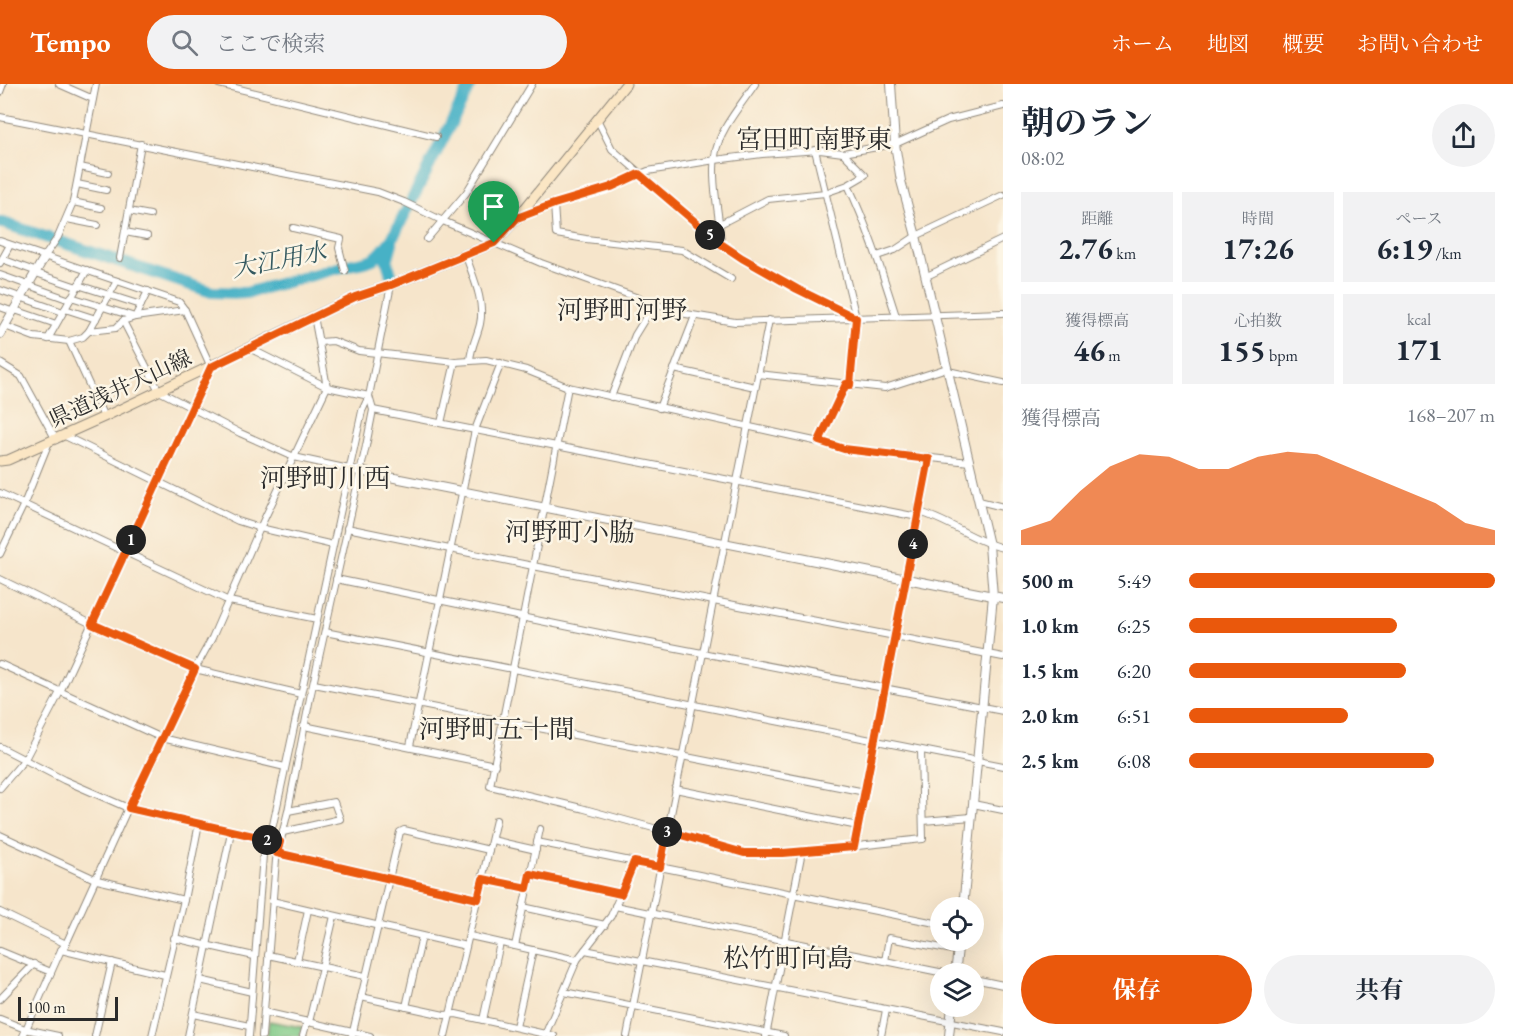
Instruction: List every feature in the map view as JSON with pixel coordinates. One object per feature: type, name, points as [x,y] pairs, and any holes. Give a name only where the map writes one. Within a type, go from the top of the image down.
[{"type":"main road","name":"県道浅井犬山線","points":[[3,458],[56,439],[355,297],[466,256],[494,243],[626,84]]},
{"type":"street","points":[[0,92],[3,84]]},
{"type":"street","points":[[59,84],[93,99]]},
{"type":"street","points":[[96,84],[77,184],[67,219],[2,331],[69,341],[83,337],[89,331],[117,281]]},
{"type":"street","points":[[219,84],[436,137]]},
{"type":"street","points":[[427,239],[466,193],[532,84]]},
{"type":"street","points":[[721,244],[714,160],[727,126],[755,84]]},
{"type":"street","points":[[891,84],[895,144],[901,181],[989,545],[993,596],[964,897]]},
{"type":"street","points":[[517,218],[611,187],[639,174],[714,160],[815,150],[843,153],[895,144],[948,120],[1003,106]]},
{"type":"street","points":[[0,117],[378,192],[541,263],[654,304],[695,316],[735,322],[1003,313]]},
{"type":"street","points":[[597,119],[612,149],[721,244],[773,276],[856,318]]},
{"type":"street","points":[[120,258],[141,144]]},
{"type":"street","points":[[815,150],[856,318],[848,384],[819,441]]},
{"type":"street","points":[[720,224],[768,199],[825,193],[848,185],[865,175],[843,153]]},
{"type":"street","points":[[80,167],[108,173]]},
{"type":"street","points":[[77,184],[106,190]]},
{"type":"street","points":[[848,185],[877,256],[896,316]]},
{"type":"street","points":[[877,256],[895,250],[916,236],[1003,195]]},
{"type":"street","points":[[73,202],[102,208]]},
{"type":"street","points":[[554,204],[556,234],[682,250],[731,279]]},
{"type":"street","points":[[129,211],[150,215]]},
{"type":"street","points":[[67,219],[97,225]]},
{"type":"street","points":[[293,228],[341,239],[339,248],[343,268]]},
{"type":"street","points":[[125,232],[147,236]]},
{"type":"street","points":[[925,277],[1003,239]]},
{"type":"street","points":[[0,241],[179,302],[185,310],[211,367],[60,692],[25,759],[0,788]]},
{"type":"street","points":[[10,245],[1,261],[141,305]]},
{"type":"street","points":[[466,256],[480,297],[480,323],[471,347],[470,360]]},
{"type":"street","points":[[48,339],[87,270]]},
{"type":"street","points":[[0,275],[135,318]]},
{"type":"street","points":[[273,825],[362,411],[369,396],[391,285]]},
{"type":"street","points":[[0,290],[96,319]]},
{"type":"street","points":[[135,318],[148,291]]},
{"type":"street","points":[[611,397],[635,335],[654,304]]},
{"type":"street","points":[[0,307],[56,324]]},
{"type":"street","points":[[89,331],[116,328],[123,321],[135,318],[185,310]]},
{"type":"street","points":[[24,1033],[61,950],[66,944],[229,601],[260,528],[327,387],[314,316]]},
{"type":"street","points":[[659,408],[695,316]]},
{"type":"street","points":[[627,1036],[769,320]]},
{"type":"street","points":[[123,321],[159,391],[240,433],[294,457],[349,470],[1003,598]]},
{"type":"street","points":[[69,341],[104,417]]},
{"type":"street","points":[[320,342],[333,341],[359,351],[455,362],[486,360],[526,370],[568,387],[819,441],[844,449],[970,462]]},
{"type":"street","points":[[249,348],[327,387],[369,396]]},
{"type":"street","points":[[441,423],[455,362]]},
{"type":"street","points":[[0,363],[21,376],[56,439],[159,481],[238,521],[333,545]]},
{"type":"street","points":[[410,746],[474,430],[501,363]]},
{"type":"street","points":[[758,374],[885,387],[905,383],[943,368],[1003,383]]},
{"type":"street","points":[[674,369],[755,387]]},
{"type":"street","points":[[568,387],[490,786],[744,853],[854,847],[923,838],[921,750]]},
{"type":"street","points":[[262,1036],[277,853],[373,410],[369,396]]},
{"type":"street","points":[[373,410],[737,482],[918,515],[936,516],[989,545],[1003,548]]},
{"type":"street","points":[[0,554],[56,439]]},
{"type":"street","points":[[854,847],[929,459]]},
{"type":"street","points":[[0,492],[229,601],[317,619]]},
{"type":"street","points":[[978,501],[1003,507]]},
{"type":"street","points":[[347,528],[1003,657]]},
{"type":"street","points":[[0,579],[92,624],[195,669],[301,694]]},
{"type":"street","points":[[336,579],[1003,711]]},
{"type":"street","points":[[325,632],[1003,766]]},
{"type":"street","points":[[0,664],[162,738],[285,767]]},
{"type":"street","points":[[314,684],[865,792]]},
{"type":"street","points":[[304,726],[495,765]]},
{"type":"street","points":[[0,747],[64,780],[129,808],[280,842]]},
{"type":"street","points":[[675,789],[858,826]]},
{"type":"street","points":[[283,832],[340,819],[334,802],[288,810]]},
{"type":"street","points":[[973,804],[1003,810]]},
{"type":"street","points":[[923,821],[972,817]]},
{"type":"street","points":[[445,1036],[496,820]]},
{"type":"street","points":[[152,1036],[184,900],[199,824]]},
{"type":"street","points":[[515,946],[540,829]]},
{"type":"street","points":[[352,1034],[400,832],[404,830],[489,850]]},
{"type":"street","points":[[188,1036],[231,832]]},
{"type":"street","points":[[0,835],[96,880],[184,900]]},
{"type":"street","points":[[249,1036],[262,855],[266,840]]},
{"type":"street","points":[[492,840],[536,850]]},
{"type":"street","points":[[537,842],[930,922]]},
{"type":"street","points":[[767,1034],[802,851]]},
{"type":"street","points":[[277,853],[478,899]]},
{"type":"street","points":[[545,1035],[578,960],[605,925],[634,862]]},
{"type":"street","points":[[530,874],[621,894]]},
{"type":"street","points":[[483,879],[527,888]]},
{"type":"street","points":[[272,901],[466,946]]},
{"type":"street","points":[[615,906],[930,970]]},
{"type":"street","points":[[523,907],[605,925]]},
{"type":"street","points":[[297,961],[308,910]]},
{"type":"street","points":[[0,912],[66,944]]},
{"type":"street","points":[[303,1036],[310,1018],[334,916]]},
{"type":"street","points":[[406,1007],[422,936]]},
{"type":"street","points":[[470,936],[578,960]]},
{"type":"street","points":[[174,938],[254,956]]},
{"type":"street","points":[[885,961],[889,938],[930,946]]},
{"type":"street","points":[[483,1020],[500,943]]},
{"type":"street","points":[[61,950],[165,975]]},
{"type":"street","points":[[516,1027],[533,950]]},
{"type":"street","points":[[585,950],[1003,1032]]},
{"type":"street","points":[[0,951],[51,972]]},
{"type":"street","points":[[956,963],[958,951]]},
{"type":"street","points":[[268,955],[365,976]]},
{"type":"street","points":[[95,1036],[112,962]]},
{"type":"street","points":[[0,999],[34,964]]},
{"type":"street","points":[[200,980],[252,992]]},
{"type":"street","points":[[984,981],[1003,985]]},
{"type":"street","points":[[564,992],[784,1036]]},
{"type":"street","points":[[361,997],[444,1015],[456,1014],[554,1036]]},
{"type":"street","points":[[881,1036],[886,1010]]},
{"type":"street","points":[[264,1012],[352,1034],[370,1036]]},
{"type":"street","points":[[193,1014],[249,1026]]},
{"type":"street","points":[[949,1036],[951,1017]]},
{"type":"street","points":[[0,1019],[24,1033],[58,1036]]},
{"type":"green space","points":[[269,1021],[302,1027],[300,1036],[267,1036]]},
{"type":"waterway","name":"大江用水","points":[[0,222],[212,292],[246,293],[367,261],[379,254],[392,239],[471,84]]},
{"type":"waterway","points":[[392,243],[387,261],[392,278]]},
{"type":"district","name":"宮田町南野東","points":[[814,139]]},
{"type":"district","name":"河野町河野","points":[[622,310]]},
{"type":"district","name":"河野町川西","points":[[325,478]]},
{"type":"district","name":"河野町小脇","points":[[570,532]]},
{"type":"district","name":"河野町五十間","points":[[497,729]]},
{"type":"district","name":"松竹町向島","points":[[788,958]]},
{"type":"route","points":[[639,174],[721,244],[742,258],[797,289],[856,318],[850,385],[846,384],[819,441],[844,449],[929,459],[854,847],[783,853],[744,853],[667,831],[660,867],[634,862],[621,894],[530,874],[527,888],[483,879],[478,899],[277,853],[280,842],[129,808],[195,669],[92,624],[211,367],[355,297],[466,256],[494,243],[517,218],[611,187],[639,174]]}]
